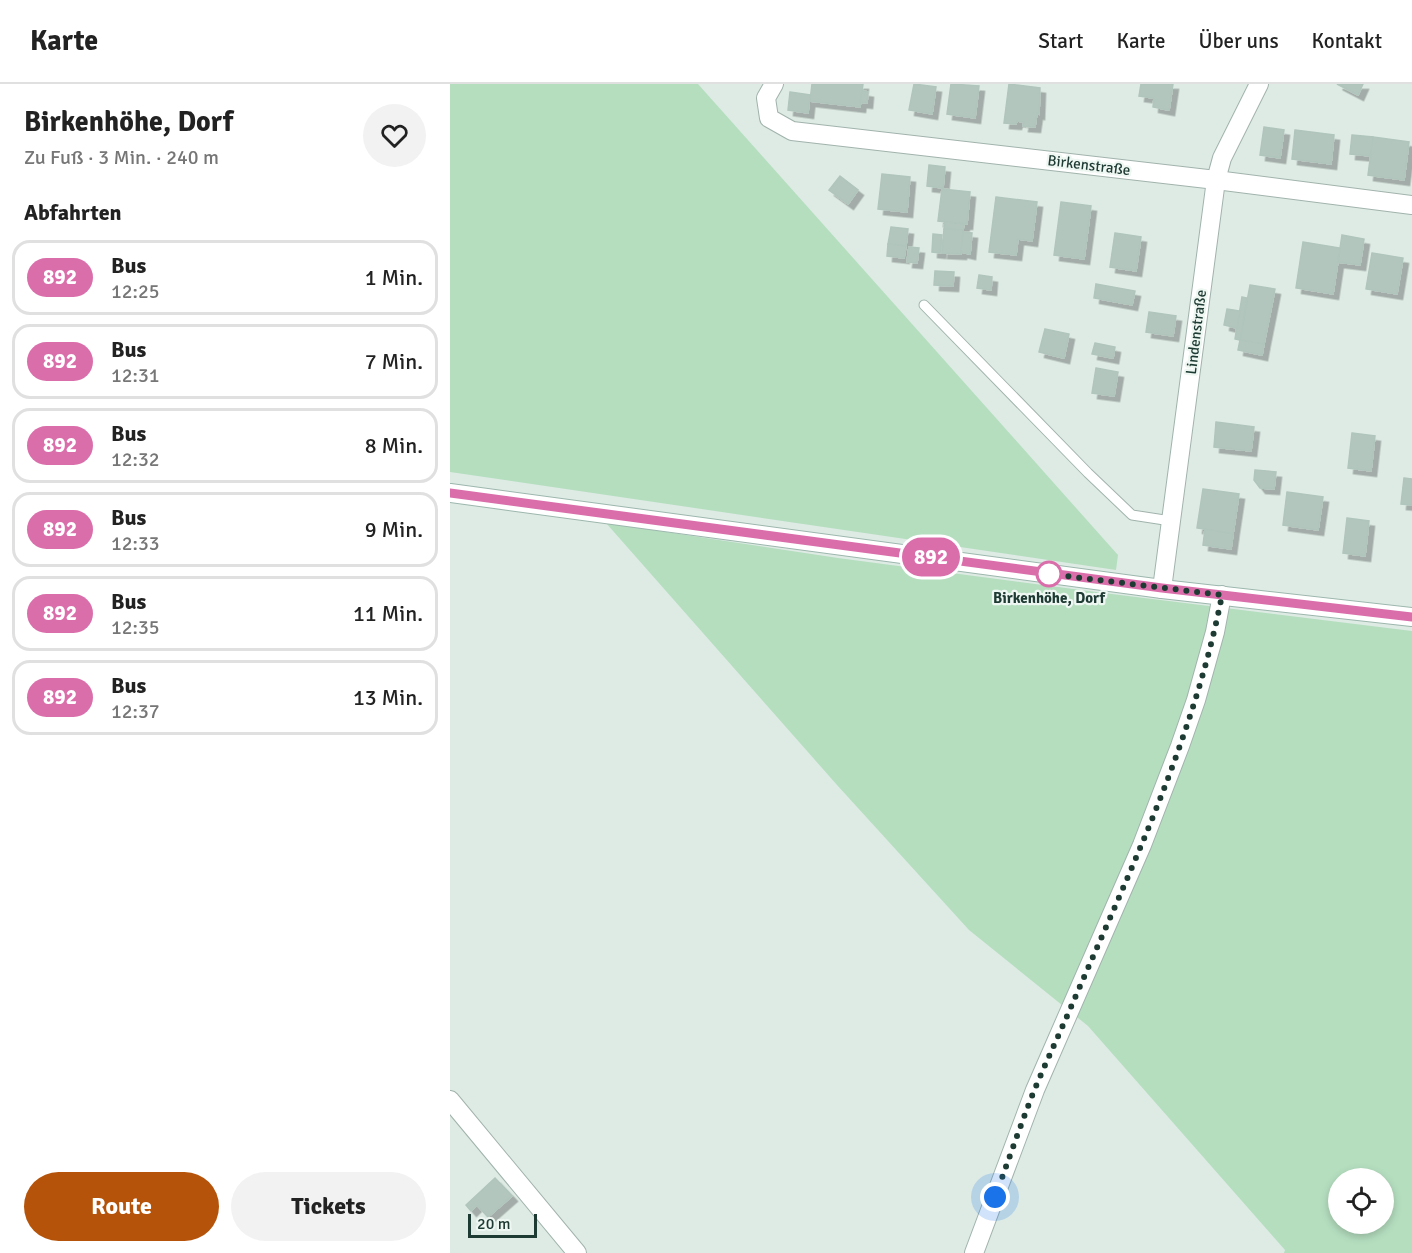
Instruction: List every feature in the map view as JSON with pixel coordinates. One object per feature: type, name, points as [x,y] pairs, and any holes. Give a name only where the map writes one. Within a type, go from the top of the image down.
[{"type":"street","name":"Birkenstraße","points":[[774,84],[766,98],[769,118],[792,132],[1216,180],[1412,205]]},
{"type":"street","name":"Lindenstraße","points":[[1162,588],[1216,180],[1222,158],[1259,84]]},
{"type":"street","points":[[450,493],[1162,588],[1412,617]]},
{"type":"street","points":[[974,1253],[1035,1090],[1142,844],[1180,746],[1203,677],[1222,595]]},
{"type":"street","points":[[450,1101],[577,1253]]},
{"type":"lane","points":[[924,305],[1132,515],[1171,521]]},
{"type":"green space","points":[[450,84],[698,84],[1118,555],[1116,570],[450,472]]},
{"type":"green space","points":[[606,523],[838,558],[1412,631],[1412,1253],[1284,1253],[1285,1250],[1088,1026],[969,930],[837,785]]},
{"type":"building","points":[[812,84],[863,84],[860,107],[810,101]]},
{"type":"building","points":[[914,84],[936,87],[932,114],[909,110]]},
{"type":"building","points":[[951,84],[979,86],[975,118],[947,114]]},
{"type":"building","points":[[1009,84],[1040,88],[1039,114],[1037,113],[1035,127],[1023,126],[1024,122],[1017,121],[1016,124],[1004,123]]},
{"type":"building","points":[[1141,84],[1173,84],[1169,110],[1153,107],[1154,98],[1139,96]]},
{"type":"building","points":[[1337,84],[1363,84],[1358,95]]},
{"type":"building","points":[[862,91],[868,92],[867,103],[860,102]]},
{"type":"building","points":[[790,92],[810,95],[808,113],[788,110]]},
{"type":"building","points":[[1264,127],[1284,130],[1280,158],[1260,155]]},
{"type":"building","points":[[1295,130],[1334,135],[1331,164],[1292,159]]},
{"type":"building","points":[[1352,135],[1373,137],[1371,156],[1350,154]]},
{"type":"building","points":[[1373,137],[1409,142],[1404,180],[1368,175]]},
{"type":"building","points":[[929,165],[945,167],[943,188],[927,186]]},
{"type":"building","points":[[882,174],[910,177],[907,212],[878,209]]},
{"type":"building","points":[[840,176],[858,190],[848,204],[829,190]]},
{"type":"building","points":[[942,189],[970,192],[967,224],[938,221]]},
{"type":"building","points":[[996,197],[1037,202],[1032,241],[1018,239],[1016,255],[989,252]]},
{"type":"building","points":[[1061,202],[1091,206],[1084,259],[1054,255]]},
{"type":"building","points":[[945,222],[964,224],[963,230],[944,229]]},
{"type":"building","points":[[891,227],[908,229],[906,246],[888,244]]},
{"type":"building","points":[[944,229],[963,230],[961,254],[942,253]]},
{"type":"building","points":[[963,232],[972,233],[970,254],[961,252]]},
{"type":"building","points":[[1115,233],[1141,237],[1136,271],[1110,267]]},
{"type":"building","points":[[933,234],[942,235],[940,253],[932,252]]},
{"type":"building","points":[[1342,235],[1364,239],[1360,265],[1338,262]]},
{"type":"building","points":[[1303,242],[1340,248],[1333,294],[1296,288]]},
{"type":"building","points":[[888,244],[906,246],[904,258],[887,256]]},
{"type":"building","points":[[909,247],[919,248],[917,263],[907,262]]},
{"type":"building","points":[[1372,253],[1403,258],[1397,294],[1366,289]]},
{"type":"building","points":[[935,271],[954,272],[953,286],[934,285]]},
{"type":"building","points":[[979,275],[992,277],[991,290],[977,288]]},
{"type":"building","points":[[1096,284],[1135,291],[1132,305],[1094,298]]},
{"type":"building","points":[[1250,285],[1275,289],[1264,344],[1240,340]]},
{"type":"building","points":[[1242,297],[1247,298],[1240,340],[1235,339]]},
{"type":"building","points":[[1227,309],[1240,311],[1237,328],[1224,325]]},
{"type":"building","points":[[1149,312],[1176,316],[1173,336],[1146,332]]},
{"type":"building","points":[[1045,329],[1069,334],[1064,358],[1039,352]]},
{"type":"building","points":[[1240,340],[1264,344],[1262,355],[1238,350]]},
{"type":"building","points":[[1095,343],[1115,347],[1113,358],[1092,354]]},
{"type":"building","points":[[1096,368],[1118,372],[1114,396],[1092,393]]},
{"type":"building","points":[[1216,422],[1254,427],[1251,451],[1214,447]]},
{"type":"building","points":[[1352,433],[1375,436],[1371,471],[1348,468]]},
{"type":"building","points":[[1255,470],[1276,472],[1274,489],[1260,488],[1254,480]]},
{"type":"building","points":[[1404,478],[1412,479],[1412,505],[1401,504]]},
{"type":"building","points":[[1203,489],[1239,494],[1233,534],[1197,528]]},
{"type":"building","points":[[1287,492],[1323,497],[1318,530],[1283,525]]},
{"type":"building","points":[[1347,518],[1369,521],[1365,556],[1343,553]]},
{"type":"building","points":[[1205,529],[1233,534],[1231,549],[1203,545]]},
{"type":"building","points":[[495,1178],[512,1196],[488,1217],[477,1205],[471,1211],[466,1205]]},
{"type":"bus line","name":"892","points":[[450,493],[1049,574],[1412,617]]},
{"type":"place","name":"Birkenhöhe, Dorf","points":[[1049,574]]},
{"type":"route","points":[[995,1197],[1035,1090],[1142,844],[1180,746],[1203,677],[1222,595],[1049,574]]}]
